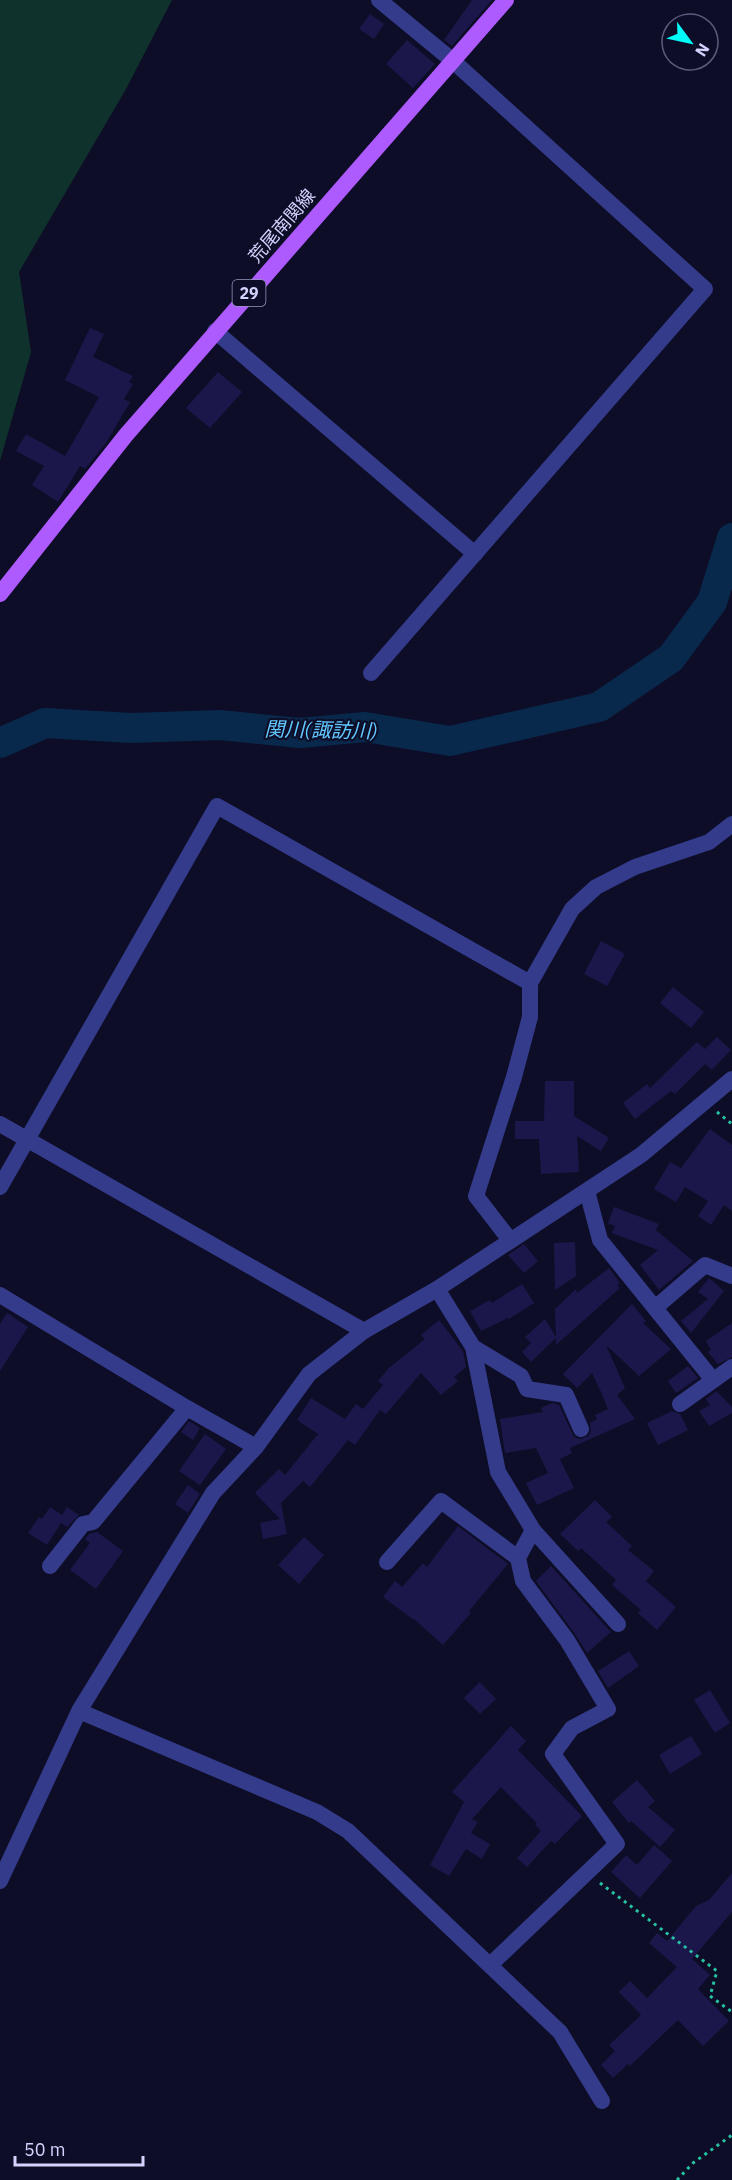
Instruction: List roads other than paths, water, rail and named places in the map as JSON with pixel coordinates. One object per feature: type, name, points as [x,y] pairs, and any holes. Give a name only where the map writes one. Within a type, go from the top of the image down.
[{"type":"main road","name":"荒尾南関線","points":[[0,594],[126,435],[506,0]]},
{"type":"street","points":[[371,673],[705,289],[453,61],[379,0]]},
{"type":"street","points":[[215,332],[475,554]]},
{"type":"street","points":[[0,1187],[217,806],[530,984]]},
{"type":"street","points":[[510,1240],[476,1196],[514,1077],[530,1017],[530,984],[572,909],[596,887],[635,867],[709,842],[732,824]]},
{"type":"street","points":[[0,1881],[78,1711],[213,1493],[256,1447],[309,1374],[364,1331],[437,1289],[641,1155],[732,1079]]},
{"type":"street","points":[[0,1124],[364,1331]]},
{"type":"street","points":[[587,1191],[600,1240],[713,1380]]},
{"type":"street","points":[[655,1308],[705,1265],[732,1276]]},
{"type":"street","points":[[437,1289],[473,1347],[498,1472],[533,1530],[618,1624]]},
{"type":"street","points":[[0,1295],[256,1447]]},
{"type":"street","points":[[473,1347],[521,1376],[527,1389],[566,1395],[581,1429]]},
{"type":"street","points":[[680,1404],[732,1367]]},
{"type":"street","points":[[50,1566],[83,1524],[93,1522],[187,1408]]},
{"type":"street","points":[[387,1562],[441,1501],[518,1558]]},
{"type":"street","points":[[490,1965],[617,1844],[553,1754],[572,1728],[608,1709],[567,1640],[523,1581],[518,1558],[533,1530]]},
{"type":"street","points":[[78,1711],[317,1812],[348,1830],[560,2032],[602,2101]]},
{"type":"waterway","name":"関川(諏訪川)","points":[[0,743],[45,723],[131,728],[219,725],[300,733],[365,727],[450,741],[599,707],[671,658],[712,602],[732,538]]}]
